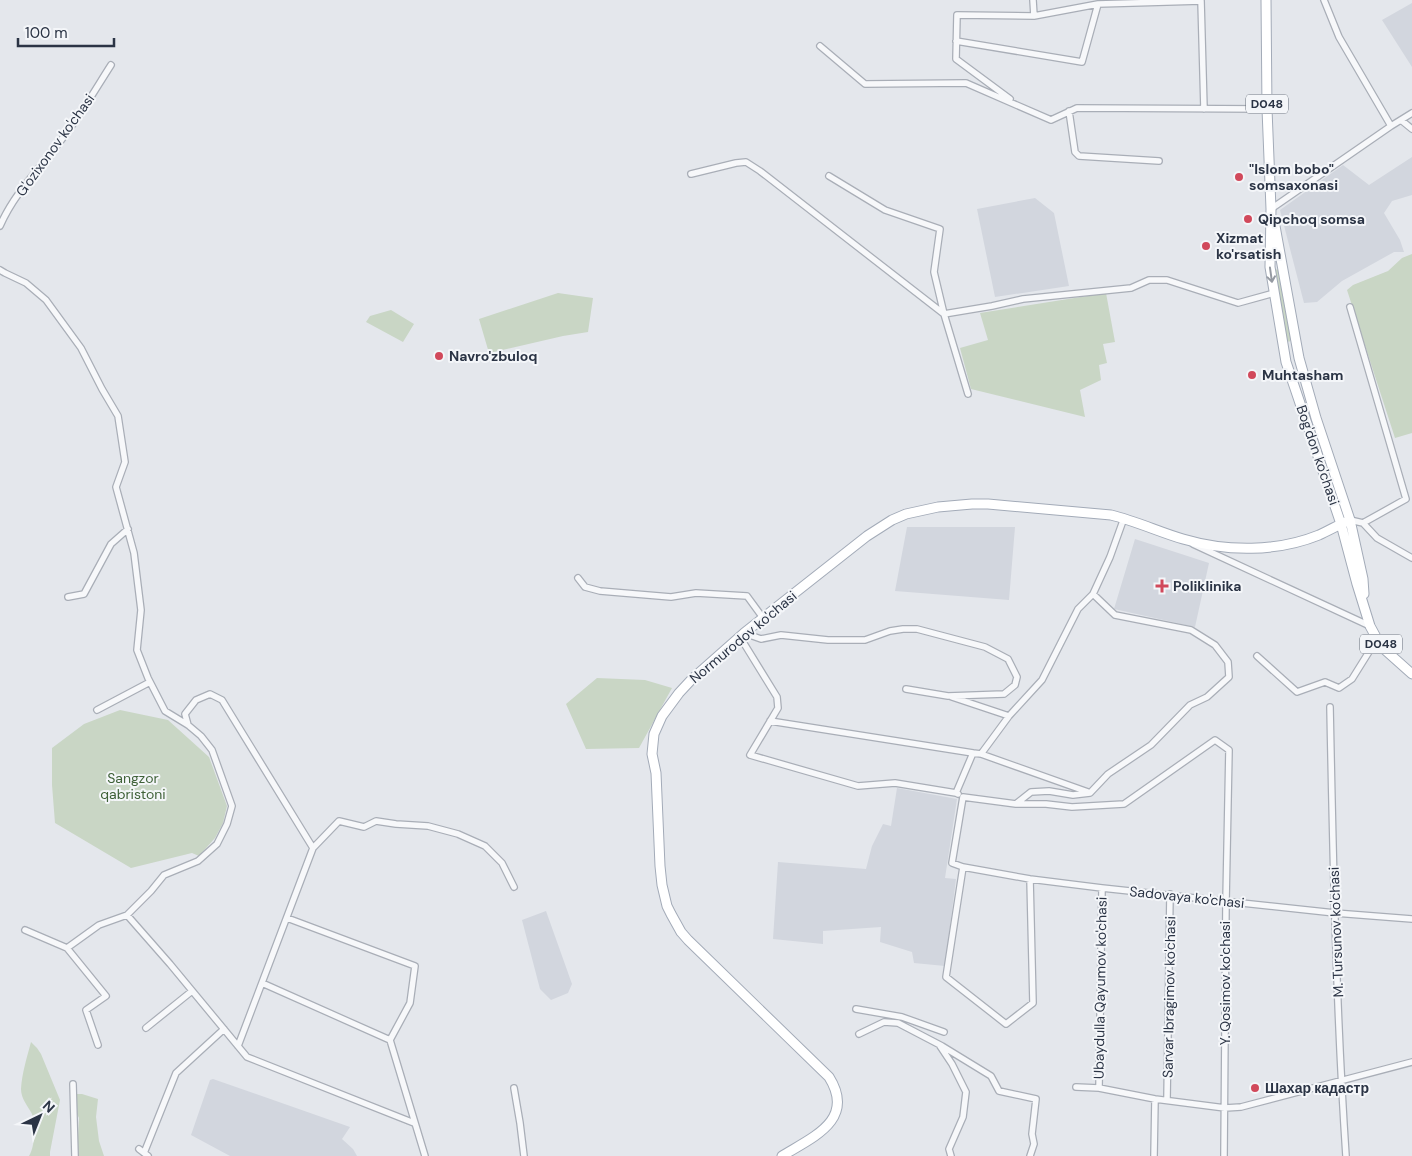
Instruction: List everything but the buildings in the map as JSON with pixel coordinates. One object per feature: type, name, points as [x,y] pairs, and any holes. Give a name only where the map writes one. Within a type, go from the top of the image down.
[{"type":"main road","name":"Bog'don ko'chasi","points":[[1266,0],[1267,109],[1271,209],[1270,267],[1286,362],[1342,524]]},
{"type":"main road","name":"Bog'don ko'chasi","points":[[1271,209],[1299,358],[1316,418],[1350,520]]},
{"type":"main road","points":[[1286,362],[1286,359],[1291,354],[1299,358]]},
{"type":"main road","name":"Normurodov ko'chasi","points":[[782,1156],[817,1135],[828,1125],[839,1100],[829,1077],[688,940],[681,932],[667,906],[660,866],[656,773],[652,754],[654,734],[662,716],[684,686],[742,635],[879,528],[906,514],[921,510],[947,506],[988,504],[1111,515],[1194,542],[1221,547],[1247,548],[1291,544],[1317,536],[1350,520]]},
{"type":"main road","name":"D048","points":[[1350,520],[1363,579],[1364,605]]},
{"type":"main road","name":"D048","points":[[1342,524],[1370,626],[1377,639],[1389,654],[1412,674]]},
{"type":"street","points":[[1033,0],[1034,16]]},
{"type":"street","points":[[1324,0],[1339,37],[1391,126]]},
{"type":"street","points":[[1018,105],[956,59],[957,15],[1034,16],[1098,4],[1201,1],[1204,108]]},
{"type":"street","points":[[956,41],[1082,62],[1098,4]]},
{"type":"street","points":[[820,46],[865,84],[966,83],[1051,120],[1077,108],[1267,109]]},
{"type":"street","name":"G'ozixonov ko'chasi","points":[[0,226],[11,205],[27,182],[64,137],[111,65]]},
{"type":"street","points":[[1069,111],[1075,152],[1079,156],[1159,161]]},
{"type":"street","points":[[1271,209],[1412,113]]},
{"type":"street","points":[[1400,120],[1412,129]]},
{"type":"street","points":[[691,174],[746,162],[944,314],[1023,299],[1131,288],[1149,280],[1167,280],[1238,303],[1274,293]]},
{"type":"street","points":[[829,176],[885,210],[940,230],[934,272],[944,314],[968,394]]},
{"type":"street","points":[[0,270],[26,283],[46,300],[81,348],[118,416],[125,462],[116,487],[134,553],[141,610],[137,650],[150,682],[165,711],[201,736],[212,750],[232,806],[227,824],[217,844],[211,850],[198,861],[164,875],[152,891],[127,915],[99,925],[67,948]]},
{"type":"street","points":[[1350,306],[1409,501],[1363,523]]},
{"type":"street","points":[[982,754],[1009,716],[1042,680],[1078,609],[1093,594],[1110,557],[1124,518]]},
{"type":"street","points":[[1350,520],[1363,523],[1377,538],[1412,558]]},
{"type":"street","points":[[68,597],[84,594],[111,544],[128,529]]},
{"type":"street","points":[[1176,537],[1370,626]]},
{"type":"street","points":[[578,578],[585,587],[600,591],[671,597],[696,593],[747,596],[763,618]]},
{"type":"street","points":[[742,635],[777,697],[778,708],[750,755],[858,786],[895,783],[956,793],[964,797],[1016,804],[1031,792],[1049,791],[1073,795],[1090,793],[1108,774],[1151,745],[1190,705],[1207,697],[1229,677],[1228,662],[1215,645],[1191,630],[1115,615],[1093,594]]},
{"type":"street","points":[[742,635],[761,639],[781,635],[828,640],[864,640],[890,631],[917,629],[985,647],[1008,659],[1017,677],[1015,685],[1004,694],[948,696]]},
{"type":"street","points":[[1257,656],[1298,692],[1325,682],[1339,688],[1352,679],[1377,639]]},
{"type":"street","points":[[97,710],[150,682]]},
{"type":"street","points":[[906,689],[948,696],[1009,716]]},
{"type":"street","points":[[188,726],[185,714],[196,700],[210,694],[222,700],[313,848]]},
{"type":"street","name":"M. Tursunov ko'chasi","points":[[1330,707],[1335,913],[1341,1081],[1346,1156]]},
{"type":"street","points":[[770,721],[982,754],[1090,793]]},
{"type":"street","name":"Y. Qosimov ko'chasi","points":[[1016,804],[1046,804],[1072,807],[1124,804],[1215,740],[1229,750],[1224,1156]]},
{"type":"street","points":[[956,793],[973,753]]},
{"type":"street","points":[[964,797],[952,863],[962,867],[946,977],[1006,1024],[1033,1003],[1030,879]]},
{"type":"street","points":[[238,1046],[313,848],[339,821],[364,827],[376,821],[428,826],[458,834],[485,846],[502,863],[514,887]]},
{"type":"street","name":"Sadovaya ko'chasi","points":[[962,867],[1030,879],[1102,888],[1335,913],[1412,919]]},
{"type":"street","name":"Ubaydulla Qayumov ko'chasi","points":[[1099,1088],[1102,888]]},
{"type":"street","name":"Sarvar Ibragimov ko'chasi","points":[[1167,1100],[1170,894]]},
{"type":"street","points":[[127,915],[247,1057],[414,1123]]},
{"type":"street","points":[[287,918],[415,966],[410,1003],[390,1040],[425,1156]]},
{"type":"street","points":[[25,930],[67,948],[106,996],[86,1010],[98,1044]]},
{"type":"street","points":[[262,983],[390,1040]]},
{"type":"street","points":[[146,1028],[192,991]]},
{"type":"street","points":[[856,1009],[902,1017],[944,1032]]},
{"type":"street","points":[[859,1034],[884,1022],[898,1023],[938,1044],[990,1076],[999,1091],[1036,1100],[1032,1134],[1034,1144],[1030,1156]]},
{"type":"street","points":[[144,1153],[176,1073],[224,1029]]},
{"type":"street","points":[[938,1044],[952,1064],[966,1092],[963,1117],[949,1149],[951,1156]]},
{"type":"street","points":[[1076,1087],[1099,1088],[1155,1099],[1225,1108],[1242,1106],[1412,1062]]},
{"type":"street","points":[[73,1084],[75,1156]]},
{"type":"street","points":[[514,1088],[524,1156]]},
{"type":"street","points":[[1154,1156],[1155,1099]]},
{"type":"shaded area","points":[[1412,3],[1412,67],[1382,20]]},
{"type":"shaded area","points":[[1412,157],[1412,195],[1392,201],[1384,213],[1400,240],[1404,252],[1394,252],[1342,281],[1317,302],[1304,303],[1280,210],[1343,165],[1369,185]]},
{"type":"shaded area","points":[[1035,198],[1054,213],[1069,286],[995,297],[977,209]]},
{"type":"shaded area","points":[[907,527],[1015,527],[1009,600],[895,591]]},
{"type":"shaded area","name":"Poliklinika","points":[[1135,539],[1209,563],[1195,627],[1114,609]]},
{"type":"shaded area","points":[[897,788],[957,799],[945,878],[956,879],[945,966],[914,963],[912,952],[880,942],[881,927],[823,931],[823,944],[773,939],[778,862],[866,869],[872,846],[883,824],[891,826]]},
{"type":"shaded area","points":[[546,911],[572,984],[568,993],[551,1000],[540,989],[522,920]]},
{"type":"shaded area","points":[[213,1079],[350,1127],[342,1139],[353,1149],[357,1156],[230,1156],[191,1135],[210,1080]]},
{"type":"green space","points":[[1412,254],[1412,433],[1395,438],[1347,290],[1353,285],[1388,271],[1402,258]]},
{"type":"green space","points":[[1277,269],[1291,340],[1289,342],[1287,340],[1275,271]]},
{"type":"green space","points":[[558,293],[593,298],[588,332],[489,353],[479,319]]},
{"type":"green space","points":[[1106,293],[1115,342],[1103,344],[1107,363],[1099,365],[1101,380],[1080,390],[1085,417],[971,389],[960,348],[988,340],[980,313]]},
{"type":"green space","points":[[391,310],[414,324],[403,342],[366,322],[370,316]]},
{"type":"green space","points":[[597,678],[645,680],[672,688],[639,748],[586,749],[566,704]]},
{"type":"green space","name":"Sangzor qabristoni","points":[[120,710],[168,720],[209,757],[227,806],[223,823],[215,838],[199,856],[192,853],[131,868],[55,823],[52,748],[84,724]]},
{"type":"green space","points":[[31,1042],[41,1054],[60,1100],[50,1156],[29,1156],[34,1141],[34,1124],[32,1114],[23,1099],[21,1089]]},
{"type":"green space","points":[[77,1094],[98,1099],[96,1117],[99,1141],[104,1156],[77,1156],[79,1118],[75,1110],[74,1097]]},
{"type":"place","name":"\"Islom bobo\" somsaxonasi","points":[[1239,177]]},
{"type":"place","name":"Qipchoq somsa","points":[[1248,219]]},
{"type":"place","name":"Xizmat ko'rsatish","points":[[1206,246]]},
{"type":"place","name":"Navro'zbuloq","points":[[439,356]]},
{"type":"place","name":"Muhtasham","points":[[1252,375]]},
{"type":"place","name":"Poliklinika","points":[[1162,586]]},
{"type":"place","name":"Шахар кадастр","points":[[1255,1088]]}]
